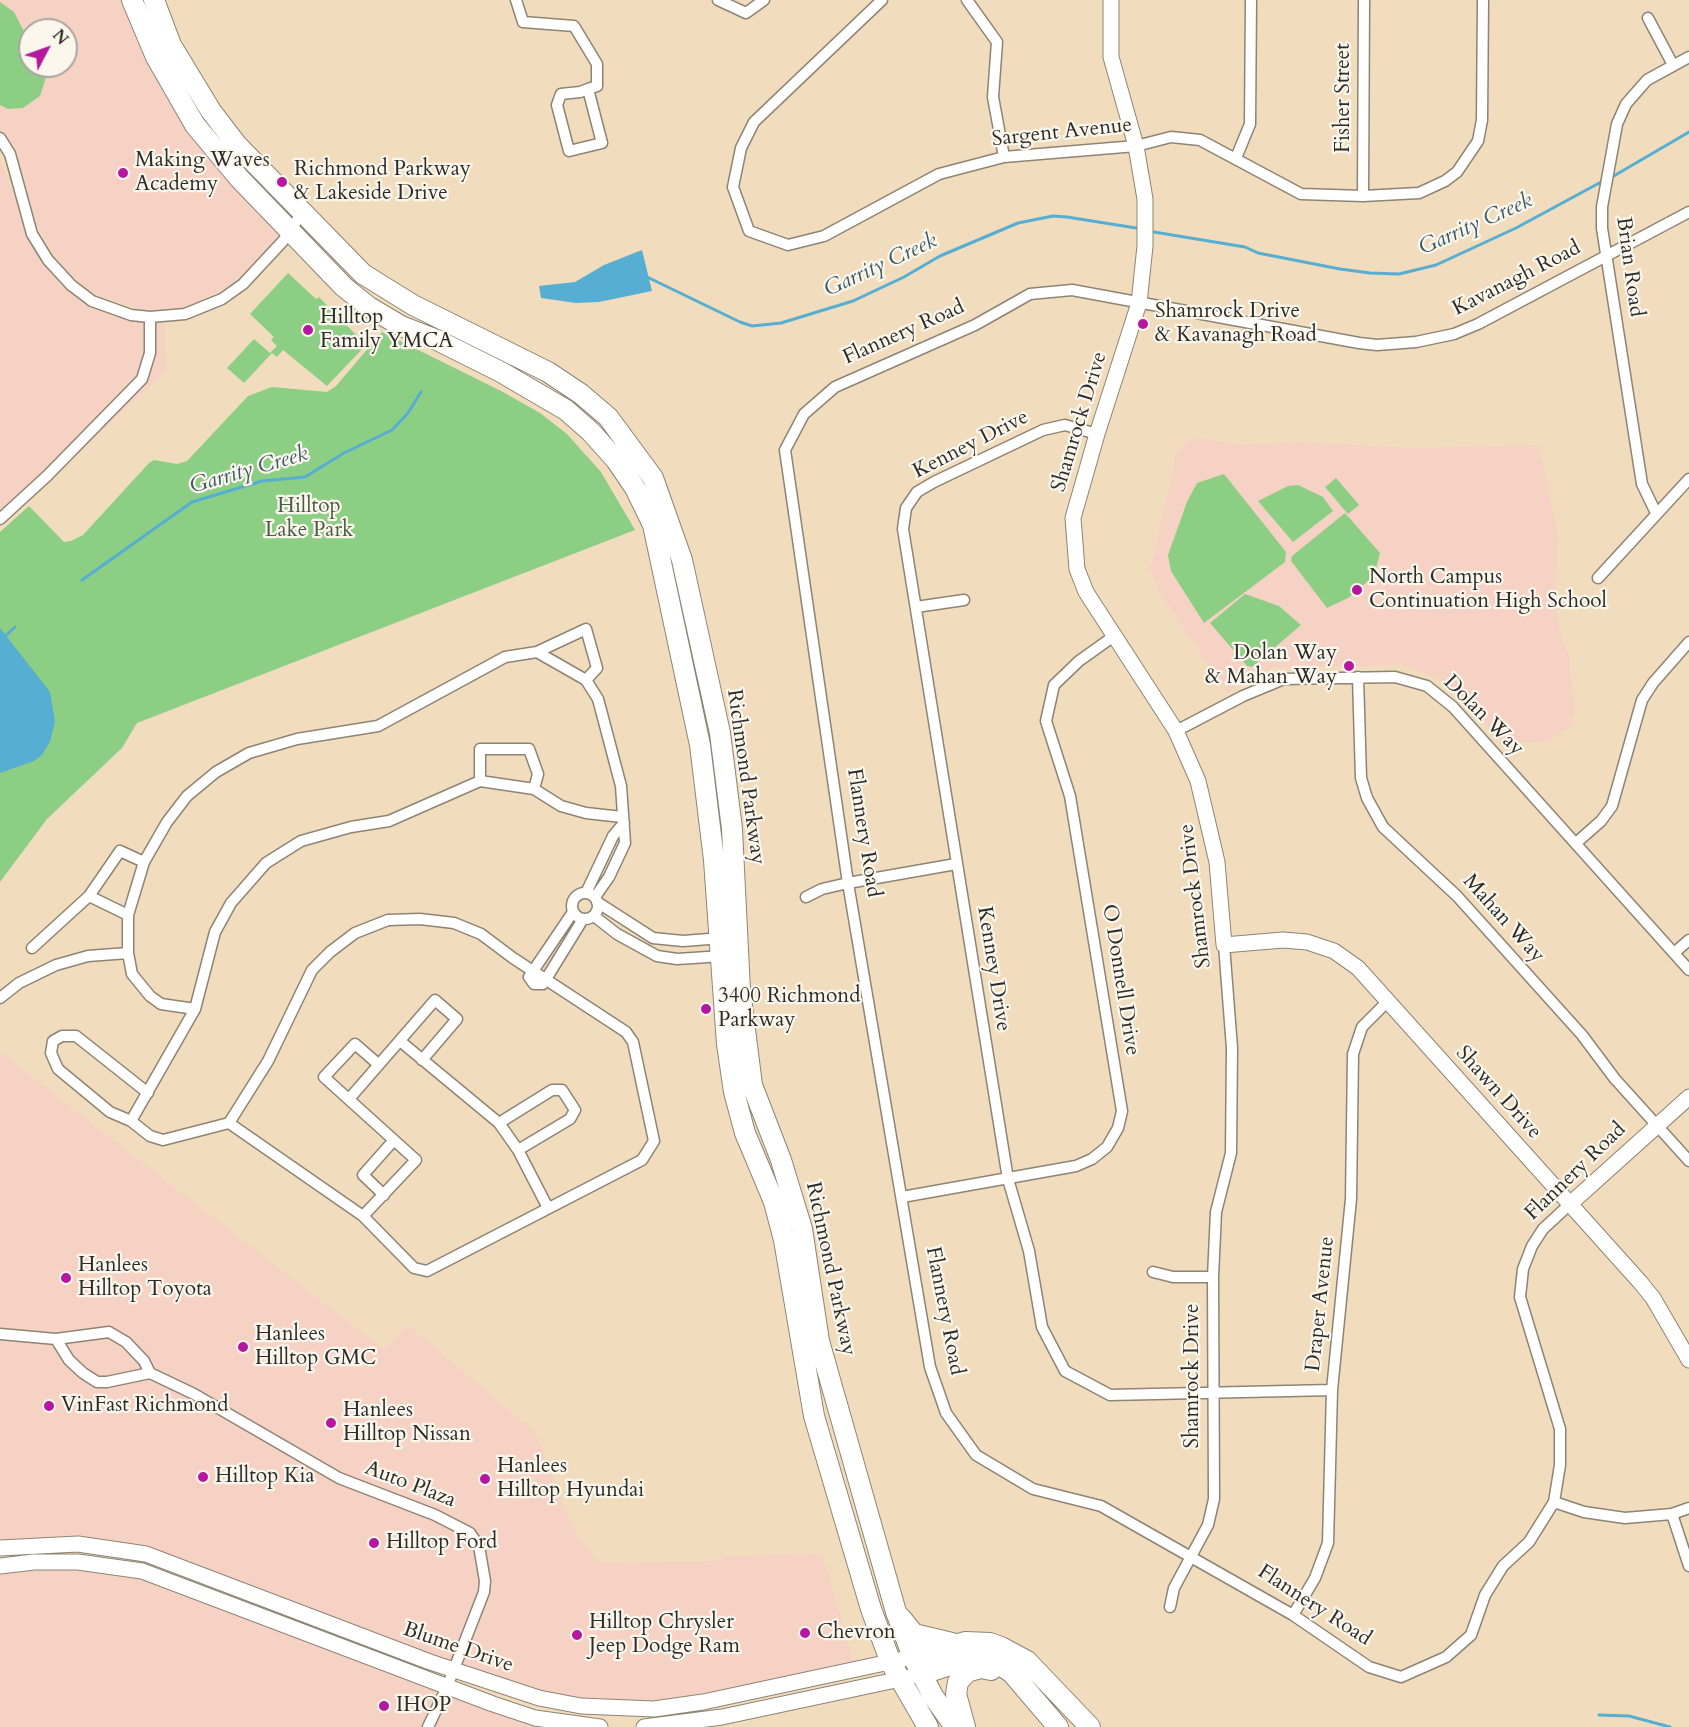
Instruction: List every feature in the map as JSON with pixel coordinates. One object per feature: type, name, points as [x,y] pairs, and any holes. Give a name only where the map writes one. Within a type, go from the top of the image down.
[{"type":"highway","name":"Richmond Parkway","points":[[132,0],[160,66],[195,125],[239,178],[344,287],[369,307],[401,326],[437,340],[501,372],[566,410],[604,446],[635,488],[652,525],[663,566],[700,745],[714,860],[752,1085],[781,1160],[802,1229],[819,1341],[896,1612],[933,1696],[955,1727]]},
{"type":"highway","name":"Richmond Parkway","points":[[154,0],[171,45],[211,111],[237,145],[363,274],[389,292],[548,372],[581,394],[608,417],[653,478],[682,560],[720,733],[732,829],[727,1044],[734,1092],[745,1133],[762,1169],[781,1231],[814,1416],[871,1609],[896,1672],[928,1727]]},
{"type":"highway","points":[[896,1612],[914,1634],[955,1644],[990,1643],[1015,1653],[1043,1675],[1090,1727]]},
{"type":"highway","points":[[918,1665],[955,1644]]},
{"type":"highway","points":[[918,1665],[982,1659],[997,1663],[1012,1673],[1019,1684],[1058,1727]]},
{"type":"highway","points":[[964,1727],[956,1694],[958,1682],[967,1672],[981,1668],[994,1670],[1019,1684]]},
{"type":"street","points":[[516,0],[523,22],[574,26],[597,64],[597,86],[561,94],[557,105],[569,151],[602,143],[588,89]]},
{"type":"street","points":[[718,0],[746,13],[764,0]]},
{"type":"street","name":"Sargent Avenue","points":[[882,0],[754,122],[741,148],[733,186],[750,231],[788,245],[824,236],[939,174],[1004,157],[1136,146],[1171,137],[1200,140],[1301,194],[1406,195],[1433,188],[1457,172],[1478,141],[1482,120],[1483,0]]},
{"type":"street","points":[[968,0],[997,42],[993,97],[1004,157]]},
{"type":"street","name":"Shamrock Drive","points":[[1111,0],[1111,57],[1136,146],[1144,199],[1145,246],[1139,303],[1073,518],[1077,568],[1086,592],[1176,730],[1198,781],[1212,833],[1232,1048],[1231,1153],[1216,1212],[1213,1277],[1214,1499],[1209,1525],[1174,1588],[1170,1607]]},
{"type":"street","points":[[1236,158],[1250,124],[1251,0]]},
{"type":"street","name":"Fisher Street","points":[[1363,196],[1364,0]]},
{"type":"street","points":[[1648,18],[1672,65]]},
{"type":"street","name":"Brian Road","points":[[1656,513],[1642,484],[1601,217],[1617,124],[1626,104],[1638,88],[1672,65],[1689,57]]},
{"type":"street","points":[[0,138],[10,154],[32,234],[48,260],[71,285],[92,301],[124,313],[150,317],[185,314],[222,299],[243,284],[290,232],[303,213]]},
{"type":"street","name":"Kavanagh Road","points":[[1139,303],[1359,343],[1416,342],[1454,334],[1478,324],[1689,212]]},
{"type":"street","name":"Flannery Road","points":[[1139,303],[1072,290],[1030,294],[954,335],[835,387],[804,414],[784,450],[848,883],[930,1367],[946,1413],[976,1455],[1033,1489],[1101,1506],[1191,1555],[1293,1615],[1369,1667],[1401,1677],[1446,1657],[1471,1635],[1485,1595],[1503,1566],[1529,1542],[1554,1502],[1560,1465],[1560,1429],[1520,1297],[1523,1269],[1532,1246],[1543,1229],[1689,1097]]},
{"type":"street","points":[[0,519],[142,379],[150,353],[150,317]]},
{"type":"street","name":"Kenney Drive","points":[[1097,434],[1065,425],[1044,430],[917,492],[906,508],[903,529],[1008,1179],[1029,1251],[1042,1327],[1065,1371],[1110,1395],[1332,1390]]},
{"type":"street","points":[[1598,578],[1689,479]]},
{"type":"street","points":[[916,607],[964,600]]},
{"type":"street","points":[[195,1009],[161,1004],[150,996],[132,974],[128,953],[128,915],[144,862],[167,822],[187,796],[216,772],[249,753],[297,739],[378,726],[505,657],[537,652],[586,628],[597,668],[586,680]]},
{"type":"street","name":"O Donnell Drive","points":[[902,1197],[1076,1166],[1092,1159],[1107,1147],[1118,1128],[1122,1111],[1070,796],[1046,721],[1054,685],[1079,661],[1114,636]]},
{"type":"street","points":[[1576,843],[1605,817],[1612,806],[1642,700],[1653,682],[1689,642]]},
{"type":"street","points":[[537,652],[586,680],[598,699],[621,786],[625,843],[609,877],[593,897]]},
{"type":"street","name":"Dolan Way","points":[[1176,730],[1274,682],[1296,678],[1358,677],[1411,680],[1442,696],[1689,969]]},
{"type":"street","name":"Mahan Way","points":[[1358,677],[1361,778],[1367,798],[1383,827],[1457,896],[1582,1035],[1616,1079],[1689,1161]]},
{"type":"street","points":[[480,781],[480,749],[529,749],[538,774],[534,789]]},
{"type":"street","points":[[131,1121],[195,1009],[215,932],[231,903],[266,864],[301,841],[351,827],[389,821],[480,781],[534,789],[561,806],[623,820]]},
{"type":"street","points":[[32,948],[89,896],[120,851],[144,862]]},
{"type":"street","points":[[806,897],[822,889],[848,883],[956,864]]},
{"type":"street","points":[[89,896],[128,915]]},
{"type":"street","points":[[593,897],[653,938],[728,946],[677,959],[657,956],[583,916],[574,898],[593,897]]},
{"type":"street","points":[[533,970],[555,939],[583,916],[598,909],[593,897]]},
{"type":"street","points":[[547,979],[583,916]]},
{"type":"street","points":[[148,1093],[75,1036],[62,1036],[53,1041],[51,1053],[58,1069],[110,1112],[131,1121],[150,1136],[163,1140],[229,1123],[268,1061],[312,970],[330,952],[355,933],[388,920],[420,919],[454,923],[481,934],[626,1032],[633,1042],[654,1141],[642,1160],[427,1271],[414,1268],[363,1216],[229,1123]]},
{"type":"street","points":[[555,939],[566,946]]},
{"type":"street","name":"Shawn Drive","points":[[1224,945],[1284,940],[1307,942],[1327,948],[1351,962],[1653,1298],[1689,1360]]},
{"type":"street","points":[[1674,953],[1689,940]]},
{"type":"street","points":[[0,998],[19,982],[56,965],[88,956],[128,953]]},
{"type":"street","points":[[349,1099],[435,1000],[457,1019],[422,1060]]},
{"type":"street","name":"Draper Avenue","points":[[1293,1615],[1314,1578],[1328,1543],[1332,1390],[1351,1199],[1353,1054],[1362,1026],[1388,1001]]},
{"type":"street","points":[[400,1041],[499,1123],[518,1150],[548,1209]]},
{"type":"street","points":[[363,1216],[416,1160],[324,1077],[354,1044],[378,1064]]},
{"type":"street","points":[[499,1123],[552,1090],[562,1090],[575,1110],[570,1119],[518,1150]]},
{"type":"street","points":[[384,1195],[363,1175],[394,1140]]},
{"type":"street","points":[[1153,1272],[1173,1277],[1213,1277]]},
{"type":"street","name":"Auto Plaza","points":[[0,1334],[57,1339],[89,1332],[109,1332],[126,1342],[144,1361],[150,1373],[194,1394],[339,1478],[435,1515],[470,1533],[478,1546],[485,1581],[484,1592],[447,1687],[428,1727]]},
{"type":"street","points":[[57,1339],[69,1360],[82,1373],[97,1382],[150,1373]]},
{"type":"street","points":[[1554,1502],[1609,1516],[1641,1518],[1672,1514],[1689,1508]]},
{"type":"street","points":[[1672,1514],[1689,1566]]},
{"type":"street","name":"Blume Drive","points":[[0,1548],[78,1544],[146,1554],[454,1670],[539,1698],[581,1706],[645,1709],[896,1672]]},
{"type":"street","name":"Blume Drive","points":[[0,1566],[34,1562],[78,1562],[142,1571],[535,1718],[600,1727]]},
{"type":"street","name":"Blume Drive","points":[[644,1727],[705,1720],[918,1665]]},
{"type":"shaded area","name":"Making Waves Academy","points":[[0,0],[126,0],[161,81],[286,233],[232,285],[187,307],[145,311],[99,296],[64,272],[31,215],[8,140],[0,130]]},
{"type":"shaded area","points":[[0,157],[9,182],[60,286],[120,318],[165,322],[166,371],[0,526]]},
{"type":"shaded area","name":"North Campus Continuation High School","points":[[1198,438],[1244,445],[1302,442],[1410,448],[1539,445],[1558,534],[1556,600],[1559,629],[1569,657],[1575,711],[1570,726],[1546,743],[1502,742],[1449,687],[1435,677],[1402,665],[1273,668],[1242,682],[1228,693],[1161,595],[1150,569],[1173,474],[1175,455],[1188,441]]},
{"type":"shaded area","points":[[0,1052],[384,1350],[408,1325],[536,1433],[572,1527],[599,1563],[718,1561],[728,1556],[822,1554],[856,1669],[717,1696],[596,1703],[557,1698],[453,1666],[162,1555],[0,1547]]},
{"type":"shaded area","points":[[38,1565],[134,1572],[513,1720],[553,1727],[0,1727],[0,1569]]},
{"type":"green space","points":[[0,2],[14,12],[18,20],[18,78],[46,78],[40,96],[23,108],[8,109],[0,105]]},
{"type":"green space","name":"Hilltop Family YMCA","points":[[288,273],[316,299],[319,297],[366,345],[327,386],[283,350],[277,357],[272,353],[244,383],[227,368],[254,339],[270,353],[277,346],[271,340],[274,337],[250,314]]},
{"type":"green space","name":"Hilltop Lake Park","points":[[382,332],[501,391],[540,413],[567,434],[601,472],[635,530],[137,723],[122,748],[47,819],[0,882],[0,532],[29,506],[64,542],[83,535],[149,463],[154,460],[177,464],[187,461],[248,396],[272,387],[327,392],[336,386]]},
{"type":"green space","points":[[1224,474],[1286,552],[1285,562],[1204,623],[1171,571],[1168,555],[1187,502],[1197,483]]},
{"type":"green space","points":[[1336,478],[1359,505],[1348,514],[1325,487]]},
{"type":"green space","points":[[1298,485],[1323,497],[1333,511],[1293,542],[1258,501],[1288,486]]},
{"type":"green space","points":[[1345,513],[1380,553],[1374,576],[1348,598],[1327,608],[1291,561],[1292,556]]},
{"type":"green space","points":[[1245,594],[1279,606],[1301,625],[1252,667],[1247,666],[1210,623]]},
{"type":"water","points":[[642,250],[652,291],[599,302],[576,303],[541,298],[539,286],[575,282],[604,265]]},
{"type":"water","points":[[0,628],[50,692],[55,722],[50,742],[42,755],[34,761],[0,773]]},
{"type":"waterway","name":"Garrity Creek","points":[[1612,177],[1689,132]]},
{"type":"waterway","name":"Garrity Creek","points":[[1154,232],[1245,247],[1258,253],[1340,269],[1399,274],[1436,265],[1516,228],[1603,181]]},
{"type":"waterway","name":"Garrity Creek","points":[[645,276],[752,326],[781,323],[853,301],[904,277],[940,256],[1018,223],[1053,216],[1136,228]]},
{"type":"waterway","name":"Garrity Creek","points":[[82,580],[192,502],[262,481],[305,477],[344,453],[392,430],[408,413],[421,392]]},
{"type":"waterway","name":"Garrity Creek","points":[[0,641],[15,627]]},
{"type":"waterway","points":[[1599,1715],[1629,1716],[1670,1727]]},
{"type":"place","name":"Making Waves Academy","points":[[123,173]]},
{"type":"place","name":"Richmond Parkway & Lakeside Drive","points":[[282,182]]},
{"type":"place","name":"Shamrock Drive & Kavanagh Road","points":[[1143,324]]},
{"type":"place","name":"Hilltop Family YMCA","points":[[308,330]]},
{"type":"place","name":"North Campus Continuation High School","points":[[1357,590]]},
{"type":"place","name":"Dolan Way & Mahan Way","points":[[1349,666]]},
{"type":"place","name":"3400 Richmond Parkway","points":[[706,1009]]},
{"type":"place","name":"Hanlees Hilltop Toyota","points":[[66,1278]]},
{"type":"place","name":"Hanlees Hilltop GMC","points":[[243,1347]]},
{"type":"place","name":"VinFast Richmond","points":[[49,1406]]},
{"type":"place","name":"Hanlees Hilltop Nissan","points":[[331,1423]]},
{"type":"place","name":"Hilltop Kia","points":[[203,1477]]},
{"type":"place","name":"Hanlees Hilltop Hyundai","points":[[485,1479]]},
{"type":"place","name":"Hilltop Ford","points":[[374,1543]]},
{"type":"place","name":"Chevron","points":[[805,1633]]},
{"type":"place","name":"Hilltop Chrysler Jeep Dodge Ram","points":[[577,1635]]},
{"type":"place","name":"IHOP","points":[[384,1706]]}]
